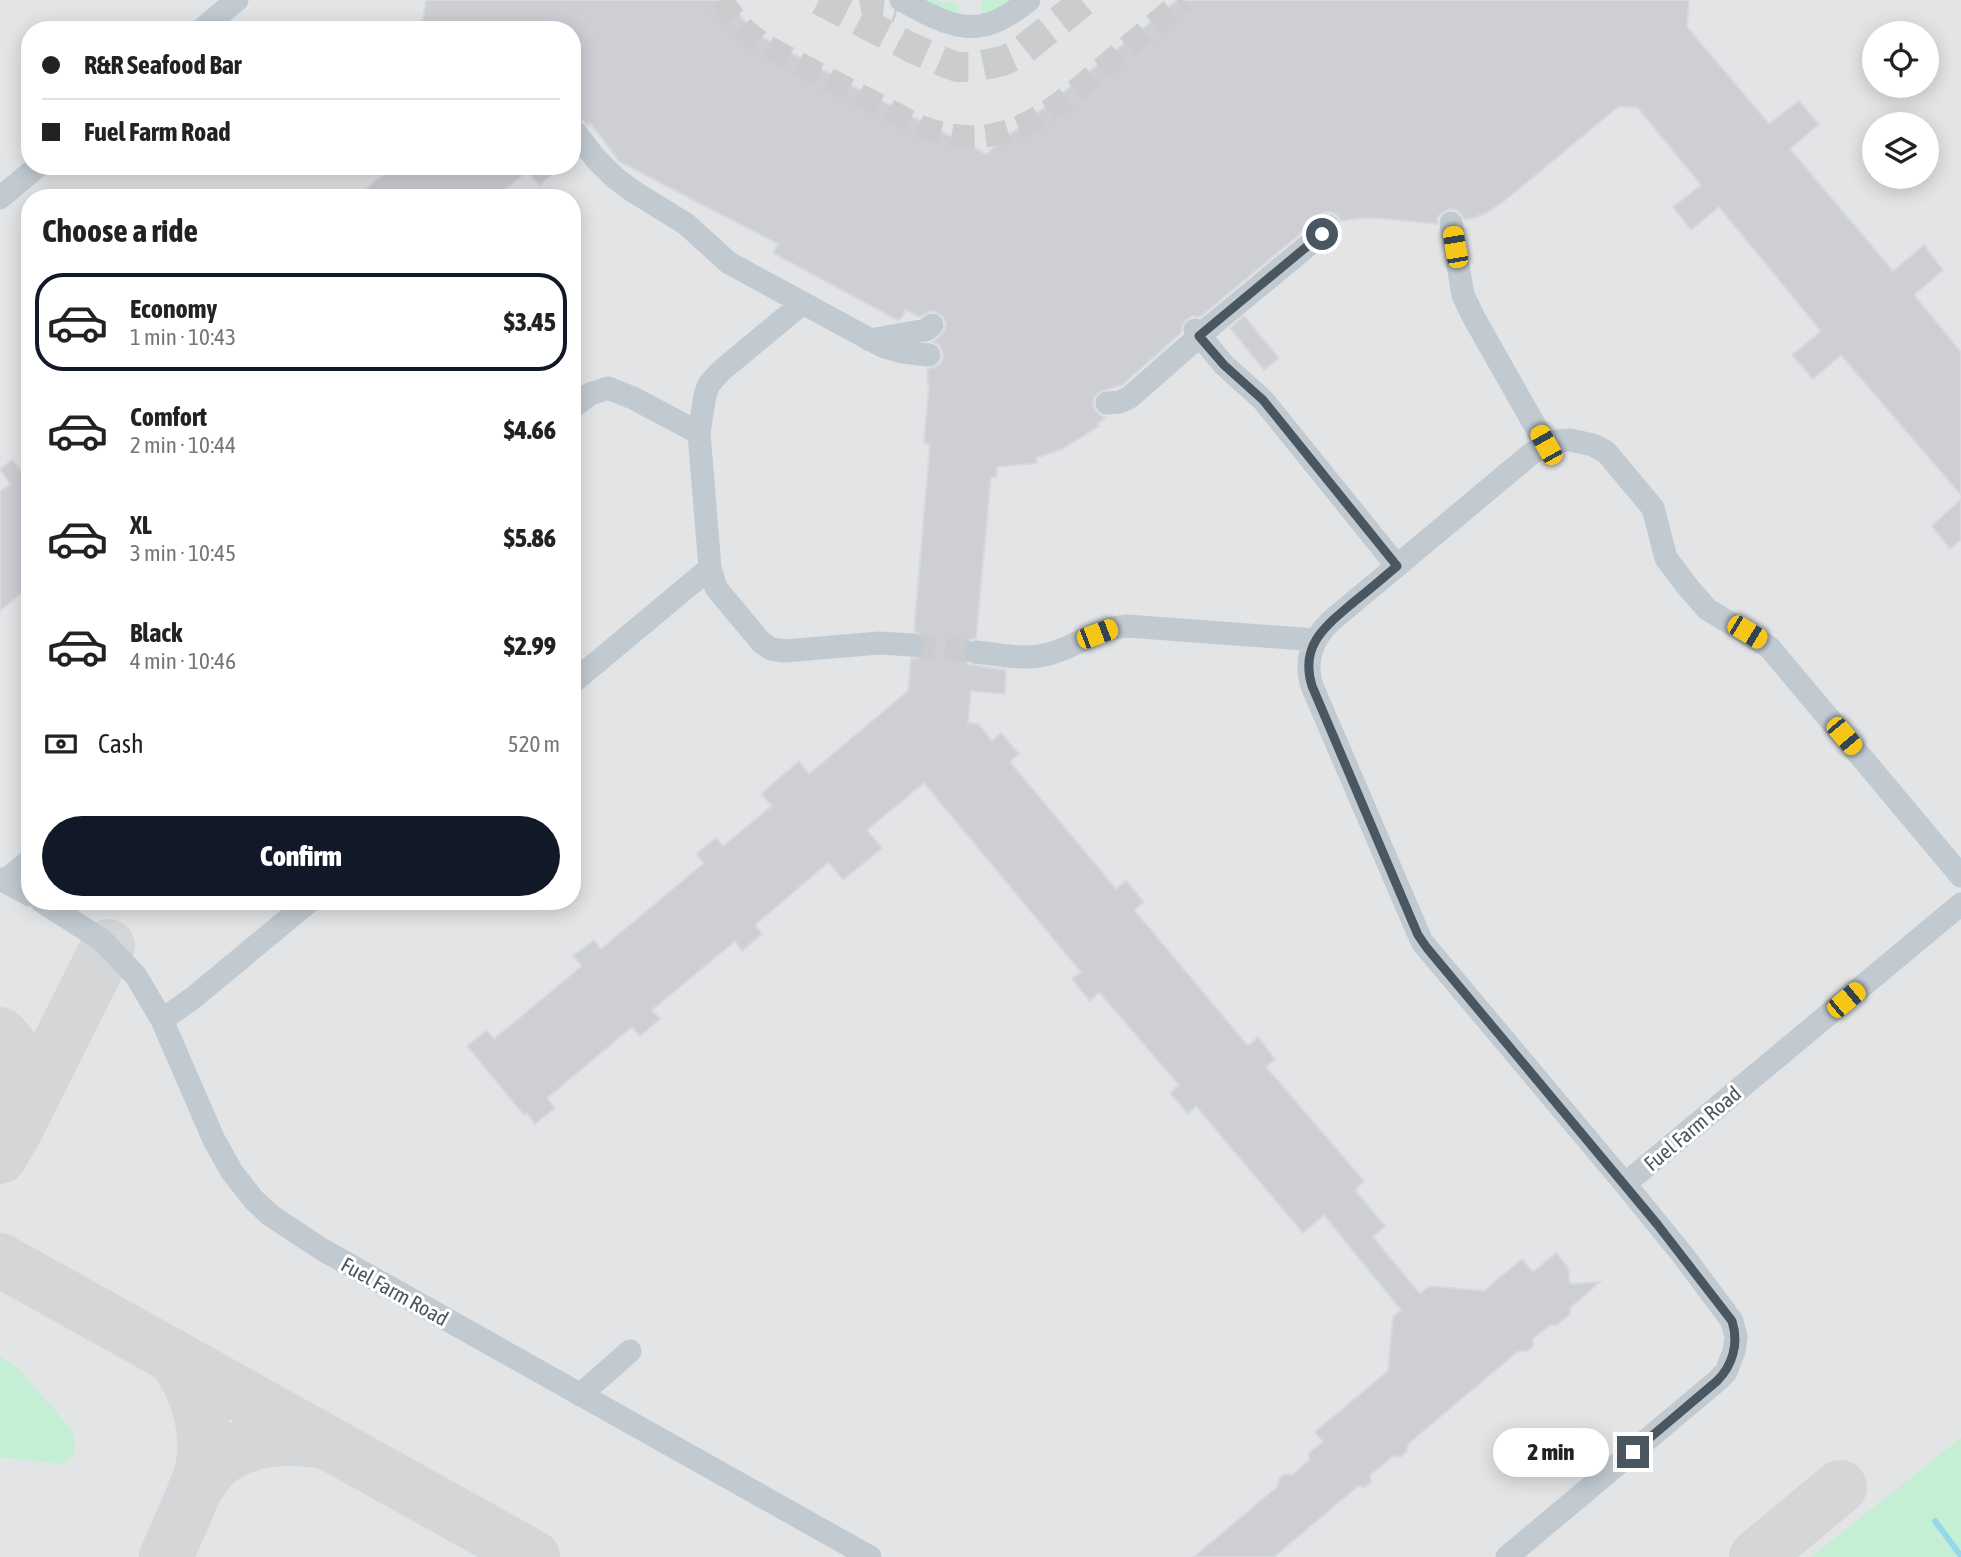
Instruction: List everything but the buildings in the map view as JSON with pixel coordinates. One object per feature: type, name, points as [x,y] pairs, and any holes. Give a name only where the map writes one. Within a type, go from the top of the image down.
[{"type":"street","points":[[212,21],[237,0]]},
{"type":"street","points":[[899,5],[940,21],[962,26],[980,26],[1004,18],[1029,0]]},
{"type":"street","points":[[581,140],[604,169],[627,188],[686,224],[729,263],[870,340],[890,349],[929,355]]},
{"type":"street","points":[[0,198],[27,175]]},
{"type":"street","points":[[1451,223],[1463,295],[1546,445]]},
{"type":"street","points":[[1107,403],[1125,401],[1197,333],[1322,234],[1328,226]]},
{"type":"street","points":[[803,303],[714,378],[705,395],[699,433],[710,568],[714,583],[761,642],[771,649],[785,651],[879,643],[912,645]]},
{"type":"street","points":[[870,340],[926,330],[932,324]]},
{"type":"street","points":[[1197,333],[1224,365],[1263,400],[1397,566]]},
{"type":"street","points":[[581,401],[597,390],[608,388],[633,398],[699,433]]},
{"type":"street","points":[[1625,1184],[1418,935],[1312,686],[1309,664],[1311,650],[1315,640],[1331,621],[1532,453],[1557,441],[1580,441],[1593,445],[1606,453],[1652,507],[1666,558],[1687,586],[1707,609],[1769,647],[1961,876]]},
{"type":"street","points":[[581,676],[710,568]]},
{"type":"street","points":[[975,652],[1046,655],[1114,628],[1127,626],[1315,640]]},
{"type":"street","points":[[21,866],[2,880],[21,890]]},
{"type":"street","name":"Fuel Farm Road","points":[[1507,1557],[1717,1381],[1726,1372],[1732,1358],[1736,1337],[1728,1315],[1625,1184],[1961,904]]},
{"type":"street","name":"Fuel Farm Road","points":[[55,910],[108,946],[136,976],[162,1020],[224,1160],[245,1189],[270,1215],[312,1244],[870,1557]]},
{"type":"street","points":[[162,1020],[193,998],[299,910]]},
{"type":"street","points":[[580,1395],[630,1351]]},
{"type":"shaded area","points":[[0,0],[1961,0],[1961,1557],[0,1557]]},
{"type":"green space","points":[[917,0],[938,0],[942,4],[957,3],[959,17]]},
{"type":"green space","points":[[982,0],[1015,0],[983,16]]},
{"type":"green space","points":[[0,1356],[18,1368],[70,1428],[75,1448],[72,1456],[63,1464],[0,1457]]},
{"type":"green space","points":[[1961,1438],[1961,1550],[1938,1519],[1933,1521],[1944,1540],[1959,1557],[1811,1557]]},
{"type":"waterway","points":[[1935,1521],[1961,1556]]},
{"type":"taxiway","points":[[0,1157],[108,946]]},
{"type":"taxiway","points":[[0,1034],[15,1053],[22,1074],[23,1096],[18,1120]]},
{"type":"taxiway","points":[[0,1260],[533,1557]]},
{"type":"taxiway","points":[[166,1557],[200,1476],[204,1445],[196,1398],[173,1356]]},
{"type":"taxiway","points":[[194,1491],[214,1464],[242,1447],[282,1439],[324,1442]]},
{"type":"taxiway","points":[[1756,1557],[1840,1487]]},
{"type":"tunnel","points":[[720,0],[745,30],[764,45],[919,126],[947,134],[973,137],[1018,127],[1060,103],[1183,0]]},
{"type":"tunnel","points":[[819,0],[914,49],[957,67],[974,67],[1002,61],[1018,54],[1085,0]]},
{"type":"tunnel","points":[[861,10],[879,8],[897,11]]},
{"type":"tunnel","points":[[912,645],[975,652]]},
{"type":"route","points":[[1322,234],[1199,336],[1224,365],[1263,400],[1397,566],[1321,631],[1311,650],[1309,670],[1312,686],[1418,935],[1682,1254],[1732,1321],[1736,1337],[1726,1372],[1633,1452]]}]
